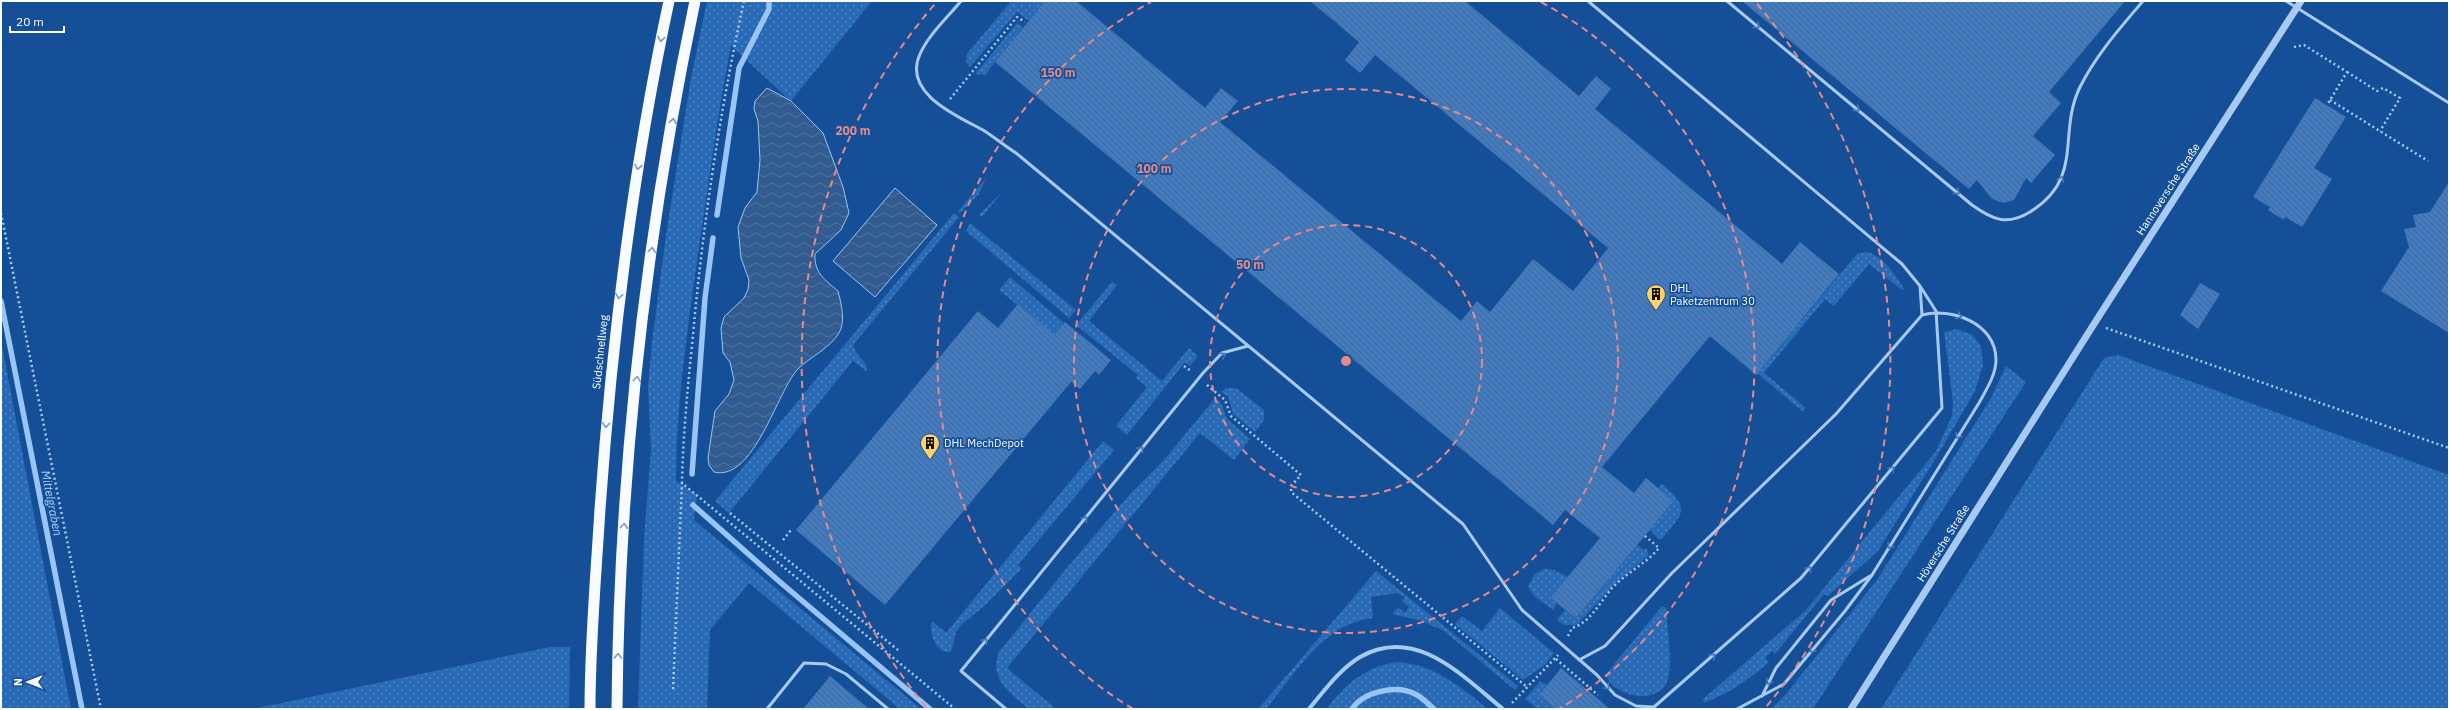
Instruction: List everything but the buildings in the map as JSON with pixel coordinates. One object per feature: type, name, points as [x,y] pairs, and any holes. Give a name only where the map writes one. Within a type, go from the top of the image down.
[{"type":"highway","name":"Südschnellweg","points":[[590,708],[601,501],[617,317],[631,209],[669,1]]},
{"type":"highway","points":[[617,709],[621,562],[637,378],[657,211],[695,1]]},
{"type":"highway","points":[[617,695],[620,709]]},
{"type":"street","name":"Hannoversche Straße","points":[[2053,389],[2301,1]]},
{"type":"street","name":"Höversche Straße","points":[[1852,709],[2053,389]]},
{"type":"street","points":[[1309,709],[1337,677],[1359,658],[1380,649],[1400,647],[1425,651],[1447,664],[1503,709]]},
{"type":"lane","points":[[962,1],[928,41],[919,54],[917,68],[920,84],[928,95],[955,116],[984,131],[1016,153],[1463,524],[1522,610],[1579,660],[1615,695],[1636,706],[1654,707],[1801,578],[1942,408],[1936,311],[1920,286],[1902,264],[1588,1]]},
{"type":"lane","points":[[1727,1],[1972,205],[1988,216],[2007,220],[2018,219],[2040,206],[2058,187],[2066,168],[2072,112],[2080,88],[2102,51],[2143,1]]},
{"type":"lane","points":[[2286,1],[2449,103]]},
{"type":"lane","points":[[1920,286],[1922,315]]},
{"type":"lane","points":[[1579,660],[1605,646],[1672,573],[1836,414],[1922,315],[1936,311],[1961,316],[1982,329],[1991,340],[1995,350],[1994,372],[1979,403],[1872,575],[1784,684],[1737,709]]},
{"type":"lane","points":[[1006,709],[961,671],[1199,378],[1222,353],[1248,346]]},
{"type":"lane","points":[[1762,697],[1776,668],[1831,600],[1872,575]]},
{"type":"lane","points":[[767,709],[804,663],[826,664],[846,674],[888,709]]},
{"type":"path","points":[[673,689],[682,483],[682,440],[698,281],[725,88],[744,1]]},
{"type":"path","points":[[944,107],[1017,17],[1025,22]]},
{"type":"path","points":[[2294,47],[2304,45],[2377,91],[2383,88],[2400,98],[2380,131]]},
{"type":"path","points":[[2327,105],[2347,72]]},
{"type":"path","points":[[2330,100],[2428,161]]},
{"type":"path","points":[[1,213],[101,709]]},
{"type":"path","points":[[2094,324],[2449,448]]},
{"type":"path","points":[[1184,366],[1225,400],[1231,416],[1301,475],[1291,486],[1291,492],[1527,687]]},
{"type":"path","points":[[682,483],[955,709]]},
{"type":"path","points":[[730,512],[898,650]]},
{"type":"path","points":[[783,540],[791,530]]},
{"type":"path","points":[[1510,705],[1556,659],[1572,628],[1582,625],[1614,587],[1651,557],[1659,548],[1645,536]]},
{"type":"path","points":[[1556,659],[1604,699]]},
{"type":"shaded area","points":[[707,1],[872,1],[791,101],[731,46],[714,143],[688,330],[678,421],[676,481],[697,495],[694,520],[921,709],[900,709],[749,583],[710,630],[707,709],[638,709],[644,539],[651,449],[648,388],[652,342],[666,235],[691,78]]},
{"type":"shaded area","points":[[1011,1],[1045,1],[1029,21],[1017,12],[970,67],[966,62],[967,54]]},
{"type":"shaded area","points":[[1017,23],[1023,27],[985,75],[977,74],[976,73]]},
{"type":"shaded area","points":[[986,178],[979,194],[960,213],[958,211]]},
{"type":"shaded area","points":[[1002,192],[982,217],[979,215]]},
{"type":"shaded area","points":[[954,213],[959,217],[853,345],[866,365],[866,371],[853,361],[729,513],[715,501]]},
{"type":"shaded area","points":[[970,223],[1076,310],[1069,318],[966,231]]},
{"type":"shaded area","points":[[1866,252],[1883,261],[1893,272],[1904,289],[1902,290],[1869,264],[1834,306],[1825,299],[1764,373],[1806,408],[1802,411],[1757,373],[1857,254]]},
{"type":"shaded area","points":[[1010,277],[1064,323],[1054,335],[999,290]]},
{"type":"shaded area","points":[[1112,282],[1117,285],[1089,321],[1162,381],[1189,348],[1198,356],[1190,366],[1185,362],[1127,435],[1116,426],[1147,387],[1136,378],[1138,375],[1076,325]]},
{"type":"shaded area","points":[[1957,329],[1972,335],[1981,346],[1983,365],[1975,391],[1936,458],[1878,551],[1828,596],[1824,594],[1775,654],[1772,651],[1765,658],[1769,662],[1738,686],[1704,703],[1703,699],[1806,610],[1936,451],[1952,416],[1953,402],[1944,332]]},
{"type":"shaded area","points":[[1,341],[71,709],[1,709]]},
{"type":"shaded area","points":[[2118,355],[2449,475],[2449,709],[1881,709],[2104,358]]},
{"type":"shaded area","points":[[2006,366],[2026,382],[1813,709],[1771,709],[1786,694],[1877,580],[1991,398]]},
{"type":"shaded area","points":[[1226,388],[1236,388],[1264,410],[1264,420],[1255,432],[1233,414],[1228,396],[1221,392]]},
{"type":"shaded area","points":[[1215,398],[1221,403],[1227,419],[1250,439],[1234,460],[1200,433],[1007,668],[1056,709],[1029,709],[1015,698],[1003,685],[999,678],[996,662],[999,652],[1065,570],[1130,494],[1164,460]]},
{"type":"shaded area","points":[[1103,441],[1114,450],[1018,565],[1022,568],[983,607],[961,625],[956,632],[951,652],[941,650],[933,638],[931,623],[933,622],[946,633]]},
{"type":"shaded area","points":[[1662,484],[1677,499],[1681,505],[1681,511],[1675,523],[1662,539],[1659,539],[1650,530],[1674,501],[1658,488]]},
{"type":"shaded area","points":[[1637,545],[1644,550],[1646,548],[1649,555],[1614,585],[1577,625],[1564,625],[1557,620],[1565,610],[1576,618]]},
{"type":"shaded area","points":[[1544,569],[1554,570],[1568,577],[1550,598],[1557,604],[1553,610],[1534,596],[1528,586],[1535,574]]},
{"type":"shaded area","points":[[1376,571],[1518,686],[1515,690],[1444,631],[1422,621],[1392,614],[1398,607],[1405,613],[1409,607],[1402,601],[1405,597],[1397,593],[1371,597],[1373,618],[1355,622],[1339,629],[1325,640],[1299,666],[1266,709],[1258,709]]},
{"type":"shaded area","points":[[1662,606],[1666,608],[1670,658],[1670,668],[1666,684],[1659,691],[1651,695],[1641,696],[1632,695],[1614,687],[1606,674]]},
{"type":"shaded area","points":[[1500,608],[1554,653],[1545,665],[1523,680],[1455,624],[1462,616],[1482,631]]},
{"type":"shaded area","points":[[550,647],[570,647],[569,709],[253,709]]},
{"type":"shaded area","points":[[1395,662],[1408,663],[1433,671],[1445,677],[1488,709],[1327,709],[1341,692],[1356,678],[1364,673]]},
{"type":"shaded area","points":[[1540,681],[1547,685],[1539,695],[1556,709],[1538,709],[1525,699]]},
{"type":"water","points":[[767,88],[791,101],[823,133],[843,187],[849,213],[841,230],[815,254],[815,261],[821,276],[838,291],[843,318],[841,329],[835,338],[825,348],[798,369],[790,380],[753,450],[741,463],[728,471],[714,472],[709,465],[708,458],[715,411],[729,394],[734,380],[730,362],[723,353],[721,328],[724,317],[744,298],[748,290],[749,280],[741,258],[738,227],[745,208],[757,192],[760,160],[758,121],[754,109],[755,101]]},
{"type":"water","points":[[895,188],[937,225],[875,297],[833,261]]},
{"type":"waterway","points":[[717,215],[739,68],[769,9],[769,1]]},
{"type":"waterway","points":[[692,474],[705,298],[713,238]]},
{"type":"waterway","name":"Mittelgraben","points":[[1,301],[82,709]]},
{"type":"waterway","points":[[693,505],[780,582],[930,709]]},
{"type":"waterway","points":[[1352,709],[1364,698],[1380,691],[1390,690],[1407,691],[1418,695],[1434,709]]},
{"type":"place","name":"DHL Paketzentrum 30","points":[[1656,311]]},
{"type":"place","name":"DHL MechDepot","points":[[930,460]]}]
